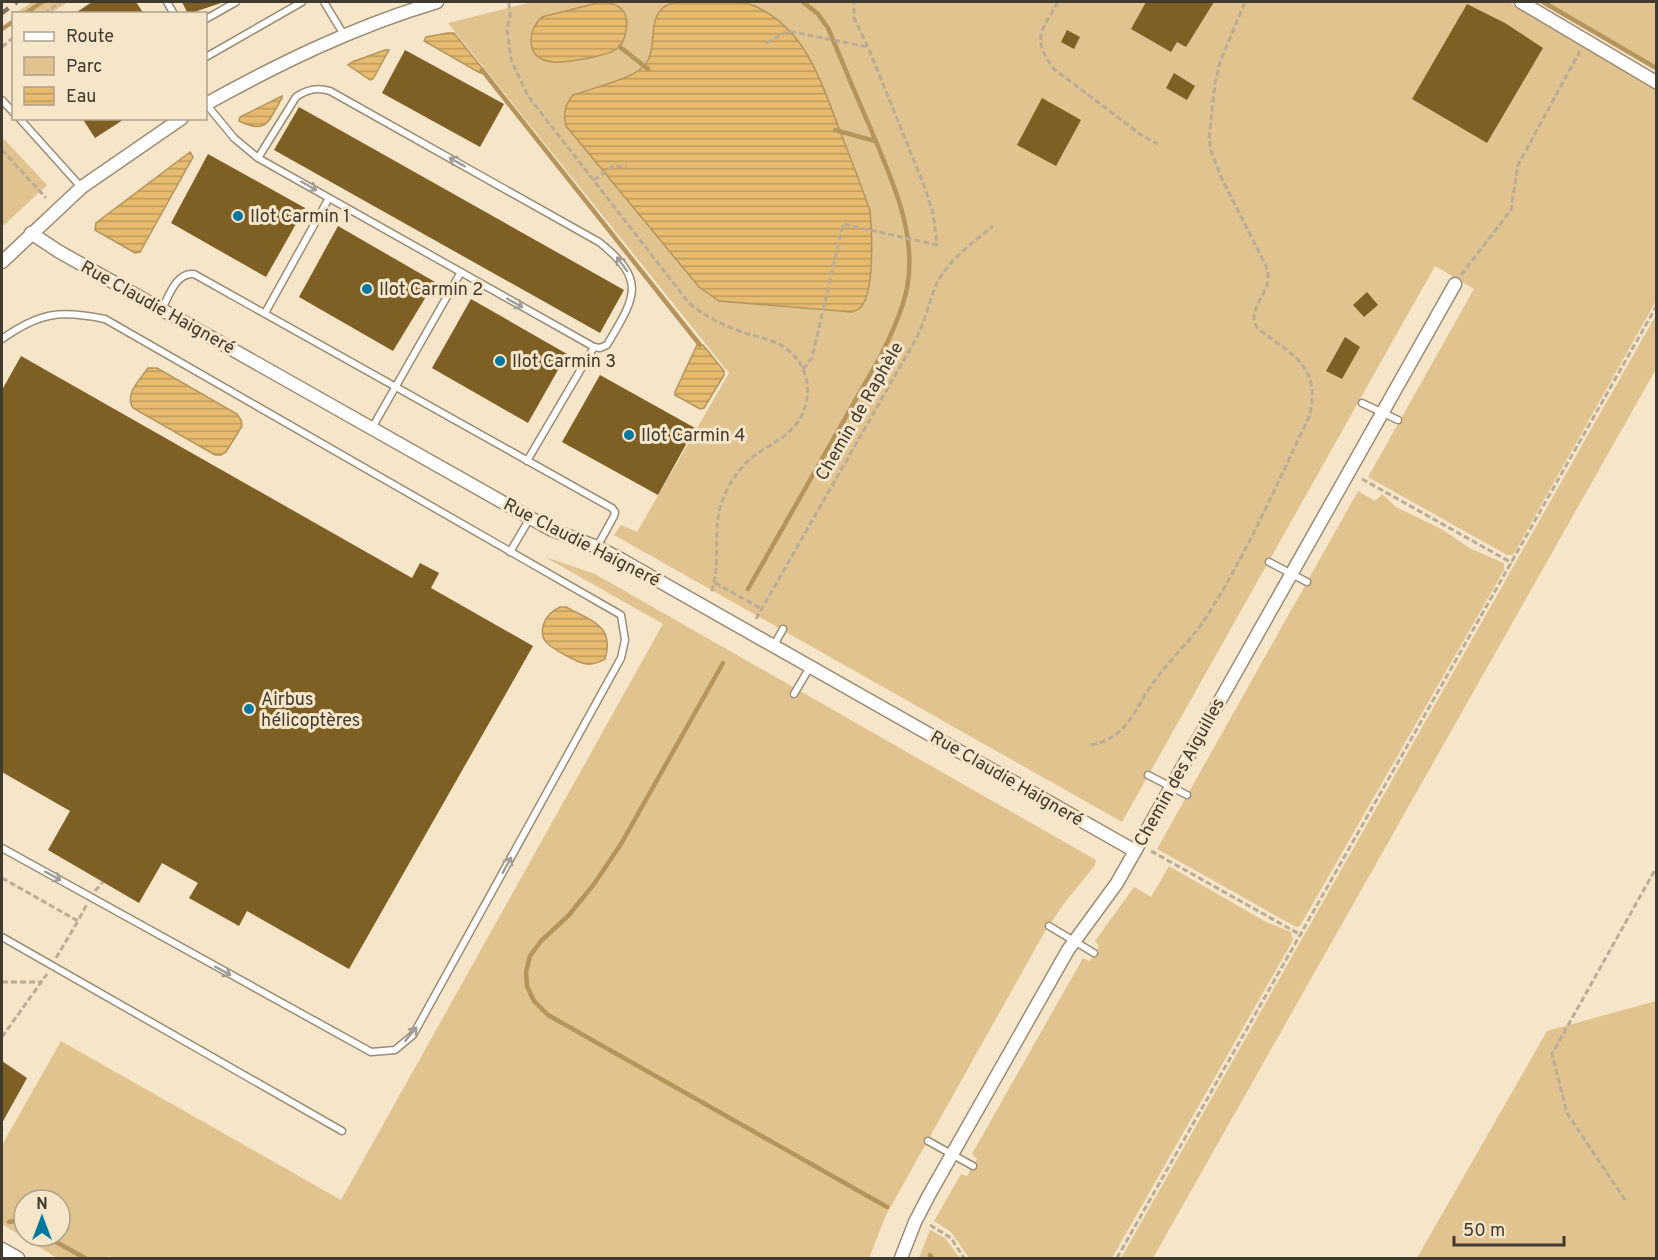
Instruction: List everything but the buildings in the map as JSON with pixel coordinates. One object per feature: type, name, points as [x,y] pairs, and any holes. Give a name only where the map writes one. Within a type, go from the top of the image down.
[{"type":"street","points":[[207,103],[304,52],[409,10],[437,2]]},
{"type":"street","points":[[1521,2],[1656,82]]},
{"type":"street","points":[[2,262],[82,187],[179,120]]},
{"type":"street","name":"Rue Claudie Haigneré","points":[[31,233],[58,251],[531,518],[560,533],[597,547],[1135,851]]},
{"type":"street","name":"Chemin des Aiguilles","points":[[901,1258],[915,1222],[952,1155],[1074,941],[1117,884],[1455,284]]},
{"type":"street","points":[[2,1249],[18,1258]]},
{"type":"lane","points":[[207,18],[236,2]]},
{"type":"lane","points":[[207,56],[302,2]]},
{"type":"lane","points":[[324,2],[344,35]]},
{"type":"lane","points":[[207,105],[234,138],[258,158],[594,347],[600,348],[609,342],[631,302],[632,282],[616,255],[581,231],[322,89],[304,91],[296,97],[258,158]]},
{"type":"lane","points":[[21,120],[82,187]]},
{"type":"lane","points":[[265,313],[329,198]]},
{"type":"lane","points":[[372,428],[461,272]]},
{"type":"lane","points":[[162,309],[181,276],[187,273],[194,274],[612,508],[615,512],[614,516],[597,547]]},
{"type":"lane","points":[[2,339],[22,324],[50,315],[77,314],[105,319],[621,615],[625,640],[621,658],[413,1035],[395,1050],[371,1052],[2,848]]},
{"type":"lane","points":[[527,461],[594,347]]},
{"type":"lane","points":[[1362,403],[1398,420]]},
{"type":"lane","points":[[510,552],[531,518]]},
{"type":"lane","points":[[1269,562],[1307,582]]},
{"type":"lane","points":[[773,646],[783,629]]},
{"type":"lane","points":[[794,694],[811,667]]},
{"type":"lane","points":[[1148,775],[1187,795]]},
{"type":"lane","points":[[1049,926],[1094,953]]},
{"type":"lane","points":[[2,937],[342,1131]]},
{"type":"lane","points":[[928,1141],[973,1166]]},
{"type":"path","points":[[47,12],[60,2]]},
{"type":"path","points":[[803,369],[812,358],[843,224],[937,245],[933,213],[925,188],[854,18],[854,2]]},
{"type":"path","points":[[1058,2],[1041,33],[1040,45],[1054,69],[1158,144]]},
{"type":"path","points":[[1092,745],[1114,737],[1126,726],[1150,686],[1206,617],[1264,514],[1313,401],[1307,369],[1298,358],[1258,329],[1254,323],[1253,315],[1267,286],[1266,266],[1221,177],[1211,151],[1209,139],[1220,62],[1245,2]]},
{"type":"path","points":[[509,3],[510,16],[507,29],[511,60],[528,96],[689,303],[726,327],[775,342],[788,349],[807,378],[808,390],[800,420],[786,435],[748,461],[738,472],[723,498],[716,525],[715,583],[711,593]]},
{"type":"path","points":[[766,43],[788,31],[867,47]]},
{"type":"path","points":[[1455,284],[1511,210],[1518,165],[1586,40]]},
{"type":"path","points":[[2,150],[46,198]]},
{"type":"path","points":[[594,180],[614,166],[627,167]]},
{"type":"path","name":"Chemin de Raphèle","points":[[756,619],[917,336],[926,318],[938,282],[952,261],[993,226]]},
{"type":"path","points":[[1117,1258],[1656,307]]},
{"type":"path","points":[[1362,479],[1512,563]]},
{"type":"path","points":[[715,583],[762,609]]},
{"type":"path","points":[[1151,851],[1301,935]]},
{"type":"path","points":[[1625,1200],[1567,1113],[1552,1054],[1656,868]]},
{"type":"path","points":[[2,878],[78,921]]},
{"type":"path","points":[[2,1037],[3,1030],[42,982],[91,897],[103,882]]},
{"type":"path","points":[[2,982],[42,982]]},
{"type":"path","points":[[930,1225],[951,1239],[964,1258]]},
{"type":"green space","points":[[32,2],[68,2],[53,12],[17,12]]},
{"type":"green space","points":[[532,2],[1509,2],[1656,89],[1656,301],[1513,555],[1507,555],[1368,477],[1474,289],[1435,266],[1122,822],[614,535],[621,525],[637,532],[729,373],[448,23]]},
{"type":"green space","points":[[1541,2],[1652,2],[1656,4],[1656,69]]},
{"type":"green space","points":[[2,137],[47,185],[2,227]]},
{"type":"green space","points":[[1656,315],[1656,369],[1153,1258],[1121,1258]]},
{"type":"green space","points":[[1358,491],[1375,501],[1382,494],[1396,507],[1443,530],[1471,549],[1504,563],[1504,570],[1300,926],[1296,927],[1157,849]]},
{"type":"green space","points":[[545,557],[595,574],[1096,860],[1095,865],[1044,933],[886,1215],[869,1258],[112,1258],[109,1256],[107,1258],[57,1258],[41,1248],[72,1248],[72,1188],[12,1188],[12,1230],[2,1224],[2,1145],[61,1041],[341,1200],[663,624]]},
{"type":"green space","points":[[1169,866],[1266,922],[1291,932],[1293,940],[1112,1258],[969,1258],[951,1232],[934,1221],[961,1174],[967,1176],[977,1159],[972,1154],[1083,958],[1090,961],[1099,946],[1095,941],[1134,887],[1151,897]]},
{"type":"green space","points":[[1656,1001],[1656,1258],[1417,1258],[1547,1031]]},
{"type":"green space","points":[[930,1230],[945,1238],[960,1258],[919,1258]]},
{"type":"water","points":[[724,1],[750,4],[784,25],[807,54],[824,89],[870,211],[872,246],[870,276],[865,301],[859,308],[852,312],[719,301],[699,287],[566,126],[565,109],[573,95],[620,80],[643,67],[650,54],[655,20],[664,7],[677,2]]},
{"type":"water","points":[[601,2],[617,5],[626,17],[625,34],[618,48],[595,57],[562,62],[547,61],[535,53],[532,48],[532,35],[537,22],[542,17]]},
{"type":"water","points":[[454,33],[486,73],[480,73],[424,41],[426,37]]},
{"type":"water","points":[[389,50],[373,79],[370,80],[348,65],[352,62]]},
{"type":"water","points":[[282,96],[270,119],[262,126],[256,127],[239,121],[240,117]]},
{"type":"water","points":[[190,152],[193,157],[140,252],[135,253],[95,230],[96,223]]},
{"type":"water","points":[[697,345],[703,345],[724,371],[724,375],[704,408],[700,409],[675,395]]},
{"type":"water","points":[[148,368],[157,368],[237,414],[242,426],[226,452],[215,455],[133,408],[130,398],[132,392]]},
{"type":"water","points":[[560,607],[566,607],[592,621],[604,631],[607,638],[605,659],[592,664],[581,663],[547,643],[542,634],[544,623],[550,613]]},
{"type":"waterway","points":[[27,12],[42,2]]},
{"type":"waterway","points":[[748,589],[880,357],[902,306],[909,267],[909,246],[905,225],[893,184],[828,28],[818,14],[803,2]]},
{"type":"waterway","points":[[1543,2],[1656,68]]},
{"type":"waterway","points":[[2,29],[12,22]]},
{"type":"waterway","points":[[620,47],[648,69]]},
{"type":"waterway","points":[[482,70],[700,345]]},
{"type":"waterway","points":[[835,130],[875,141]]},
{"type":"waterway","points":[[723,663],[621,844],[594,884],[569,915],[541,941],[530,956],[526,972],[527,986],[534,1001],[548,1015],[887,1207]]},
{"type":"waterway","points":[[67,1248],[85,1258]]},
{"type":"railway","points":[[2,13],[17,2]]},
{"type":"place","name":"Ilot Carmin 1","points":[[238,216]]},
{"type":"place","name":"Ilot Carmin 2","points":[[367,289]]},
{"type":"place","name":"Ilot Carmin 3","points":[[500,361]]},
{"type":"place","name":"Ilot Carmin 4","points":[[629,435]]},
{"type":"place","name":"Airbus hélicoptères","points":[[249,709]]}]
